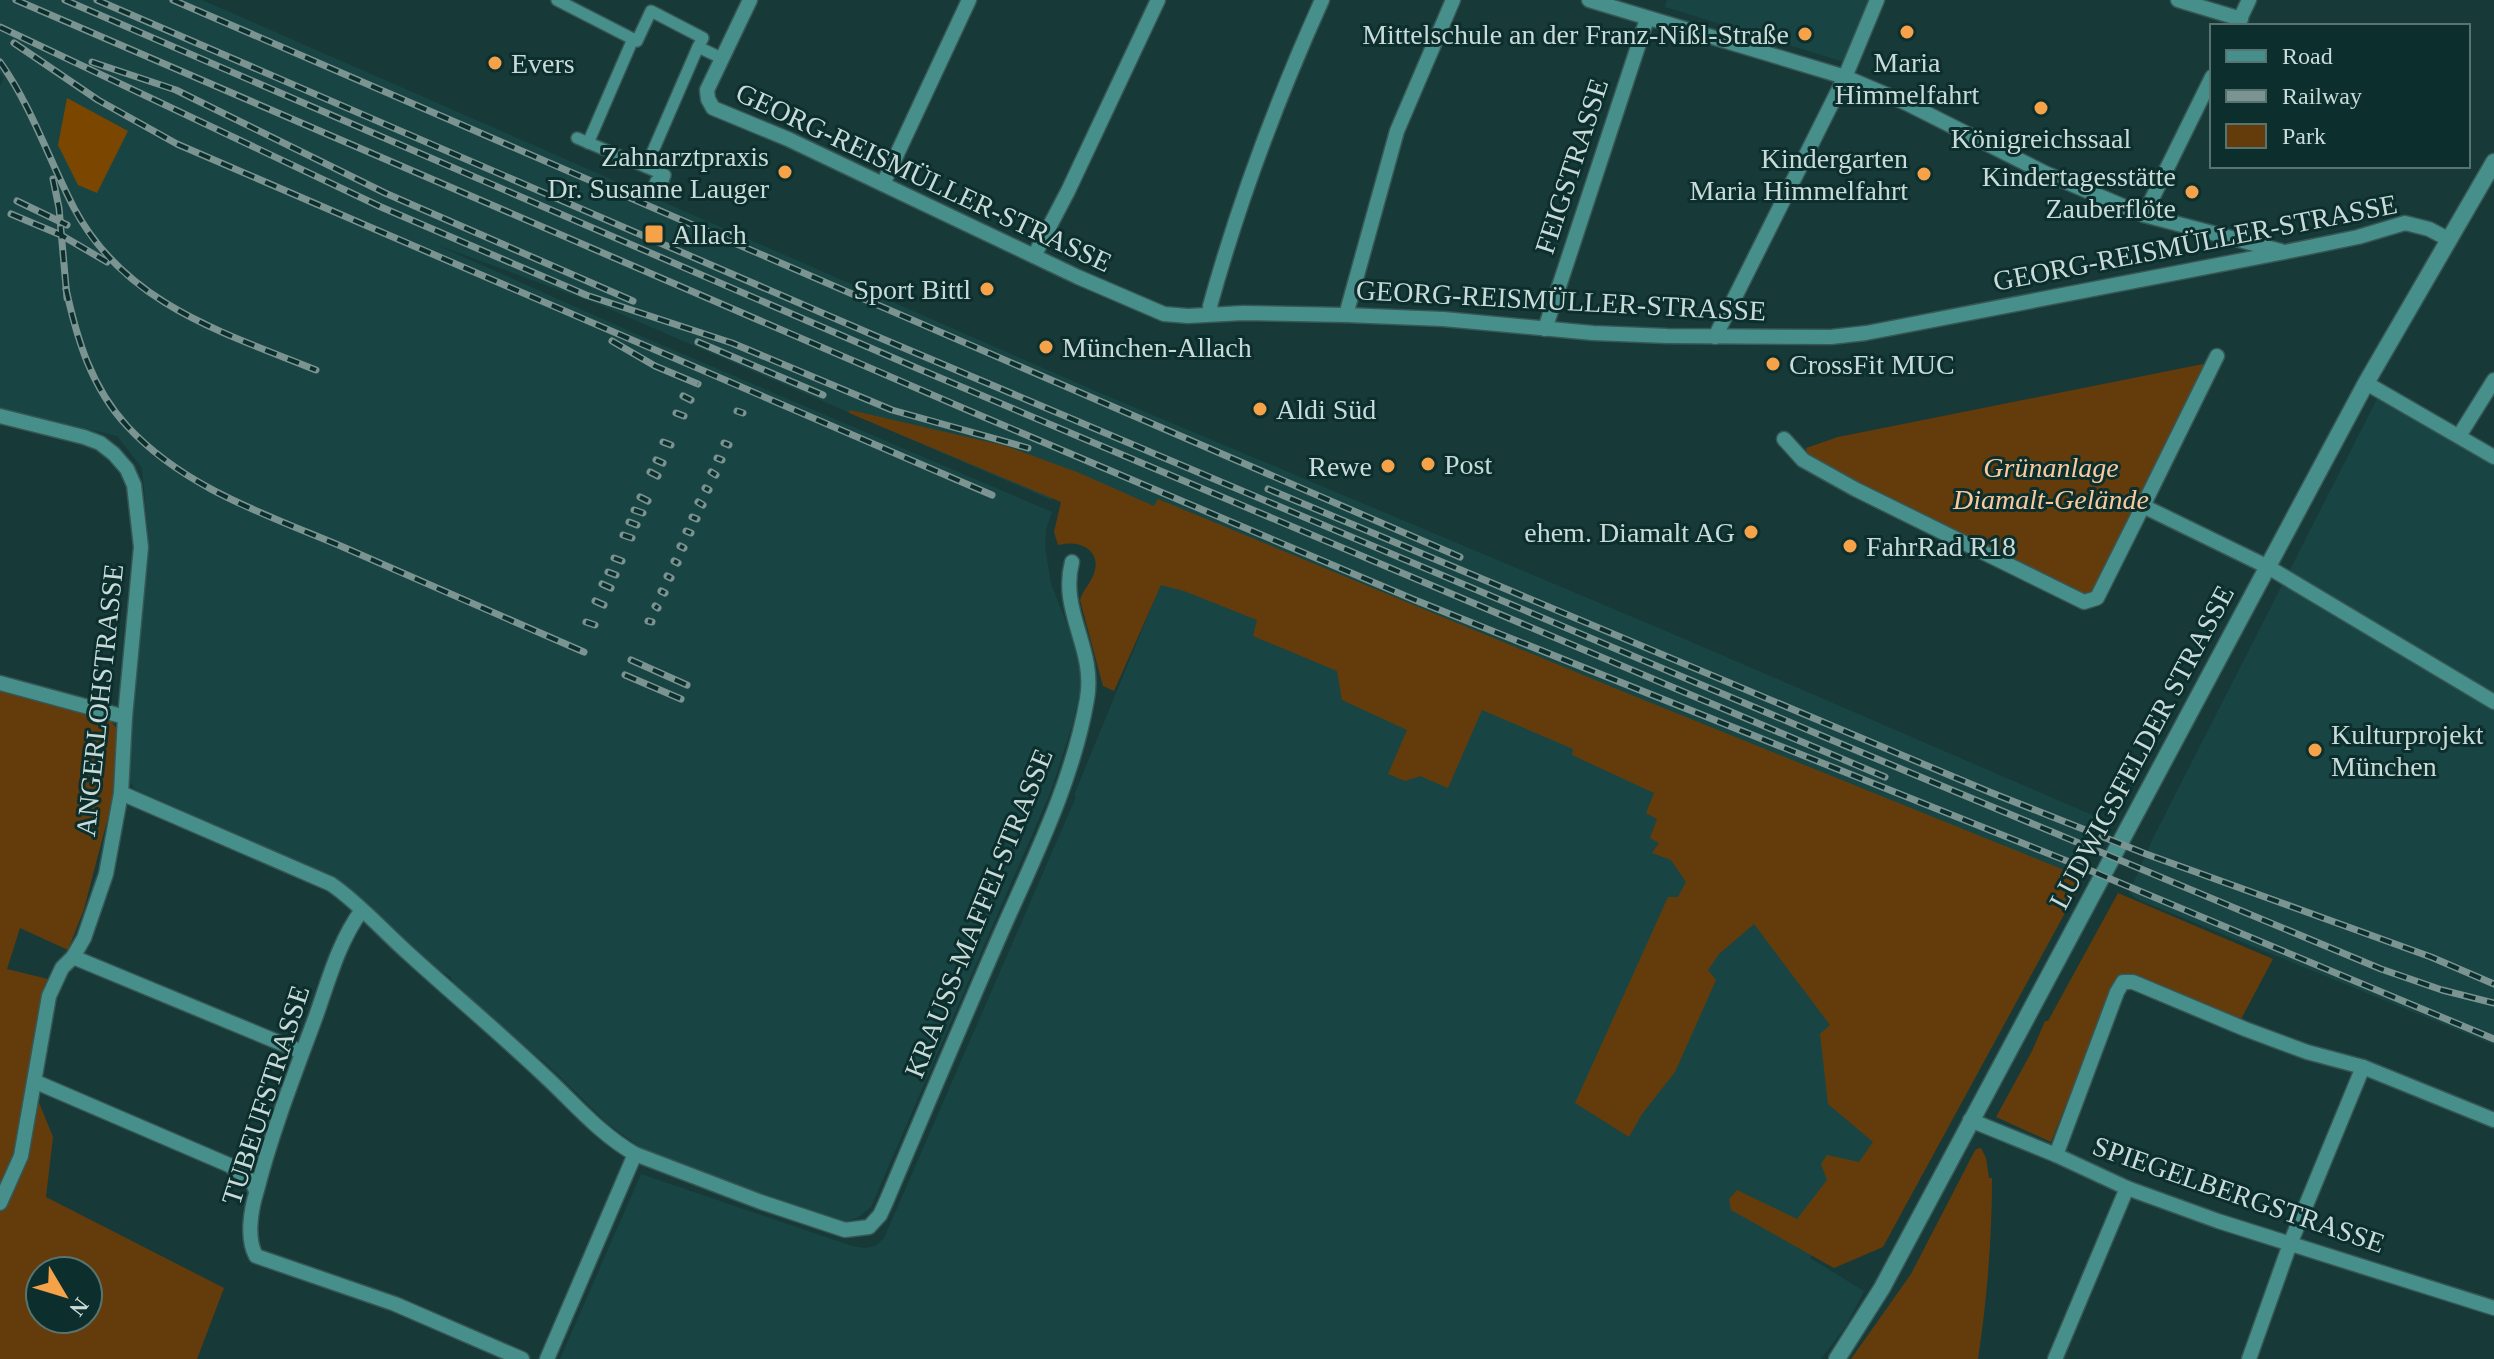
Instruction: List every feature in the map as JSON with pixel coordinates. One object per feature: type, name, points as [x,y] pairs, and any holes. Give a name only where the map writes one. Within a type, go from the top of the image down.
[{"type":"street","points":[[557,0],[637,41],[651,11],[703,38],[646,167]]},
{"type":"street","points":[[649,0],[661,16]]},
{"type":"street","name":"GEORG-REISMÜLLER-STRASSE","points":[[750,0],[711,82],[708,99],[717,111],[788,139],[1138,305],[1164,314],[1346,315],[1443,319],[1638,335],[1831,337],[1866,333],[2285,252],[2358,237],[2405,223],[2429,229],[2448,239]]},
{"type":"street","points":[[883,184],[969,0]]},
{"type":"street","points":[[1034,256],[1158,0]]},
{"type":"street","points":[[1212,314],[1210,306],[1256,156],[1322,0]]},
{"type":"street","points":[[1346,315],[1362,248],[1397,131],[1453,0]]},
{"type":"street","points":[[1589,0],[1845,77],[1906,103],[2045,173],[2144,215],[2285,252]]},
{"type":"street","points":[[1715,337],[1845,77],[1877,0]]},
{"type":"street","points":[[2178,0],[2239,22],[2249,0]]},
{"type":"street","name":"FEIGSTRASSE","points":[[1545,329],[1647,19]]},
{"type":"street","points":[[628,36],[582,140],[646,167],[659,184]]},
{"type":"street","points":[[698,47],[715,55]]},
{"type":"street","points":[[2144,215],[2210,81]]},
{"type":"street","name":"LUDWIGSFELDER STRASSE","points":[[1837,1359],[1882,1288],[2366,383],[2494,162]]},
{"type":"street","points":[[1784,439],[1803,460],[1855,489],[2084,602],[2097,598],[2217,356]]},
{"type":"street","points":[[2459,436],[2494,380]]},
{"type":"street","points":[[2366,383],[2494,457]]},
{"type":"street","name":"ANGERLOHSTRASSE","points":[[0,416],[100,443],[121,461],[134,485],[141,568],[125,717],[121,793],[106,874],[84,938],[62,968],[49,996],[21,1156],[0,1203]]},
{"type":"street","points":[[2143,506],[2268,567],[2494,702]]},
{"type":"street","name":"KRAUSS-MAFFEI-STRASSE","points":[[635,1154],[831,1227],[857,1230],[869,1227],[880,1215],[1057,804],[1074,749],[1089,679],[1086,655],[1067,594],[1072,562]]},
{"type":"street","points":[[0,683],[125,717]]},
{"type":"street","points":[[121,793],[331,884],[521,1054],[606,1136],[635,1154],[547,1359]]},
{"type":"street","name":"TUBEUFSTRASSE","points":[[362,910],[347,930],[256,1191],[250,1236],[256,1256],[395,1304],[522,1359]]},
{"type":"street","points":[[73,957],[302,1052]]},
{"type":"street","points":[[2056,1155],[2123,982],[2133,982],[2307,1052],[2363,1067],[2494,1120]]},
{"type":"street","points":[[2249,1359],[2290,1244],[2363,1067]]},
{"type":"street","points":[[36,1082],[229,1165],[252,1181],[256,1191]]},
{"type":"street","name":"SPIEGELBERGSTRASSE","points":[[1970,1120],[2127,1188],[2290,1244],[2494,1308]]},
{"type":"street","points":[[229,1165],[253,1162],[269,1154]]},
{"type":"street","points":[[2055,1359],[2127,1188]]},
{"type":"shaded area","points":[[0,0],[202,0],[1098,392],[1666,631],[2097,817],[2072,874],[1055,496],[1051,500],[600,305],[437,245],[1052,512],[1046,529],[1045,547],[1051,584],[1074,641],[1080,671],[1080,689],[1073,723],[1051,791],[871,1207],[857,1218],[842,1222],[762,1196],[647,1152],[608,1124],[551,1068],[454,986],[451,977],[435,968],[341,882],[136,790],[126,777],[149,544],[142,468],[117,436],[0,408],[0,86],[4,78],[0,73]]},
{"type":"shaded area","name":"Mittelschule an der Franz-Nißl-Straße","points":[[1667,0],[1869,0],[1844,62],[1665,7]]},
{"type":"shaded area","points":[[67,98],[128,131],[97,193],[78,185],[58,145]]},
{"type":"shaded area","points":[[2378,397],[2494,465],[2494,1045],[2139,900],[2129,893],[2152,840]]},
{"type":"shaded area","points":[[1163,579],[1668,780],[1835,1030],[1891,1142],[1810,1258],[1864,1291],[1846,1326],[1821,1359],[560,1359],[641,1174],[852,1246],[875,1246],[884,1238],[1076,797],[1074,795]]},
{"type":"green space","name":"Grünanlage Diamalt-Gelände","points":[[2203,364],[2203,370],[2093,592],[2083,595],[1817,462],[1808,456],[1806,448],[1838,437]]},
{"type":"green space","points":[[850,410],[1006,446],[1077,472],[1154,506],[1158,499],[2084,878],[1883,1247],[1834,1268],[1731,1210],[1729,1199],[1737,1190],[1797,1219],[1827,1180],[1821,1164],[1827,1155],[1859,1162],[1873,1142],[1828,1104],[1820,1034],[1830,1025],[1754,924],[1719,954],[1708,970],[1716,980],[1675,1072],[1642,1114],[1629,1137],[1575,1103],[1668,897],[1678,897],[1686,882],[1671,860],[1652,853],[1659,843],[1650,838],[1657,819],[1646,813],[1654,793],[1572,755],[1573,749],[1482,710],[1448,788],[1420,776],[1405,781],[1388,774],[1407,730],[1342,700],[1337,671],[1253,636],[1257,620],[1161,585],[1114,691],[1103,686],[1080,600],[1093,576],[1095,559],[1088,548],[1081,545],[1058,545],[1054,532],[1061,502],[849,413]]},
{"type":"green space","points":[[0,689],[110,720],[117,729],[118,779],[84,909],[68,950],[20,928],[7,969],[48,979],[31,1083],[53,1137],[46,1197],[224,1288],[197,1359],[0,1359]]},
{"type":"green space","points":[[2118,893],[2273,959],[2240,1021],[2115,983],[2051,1142],[1996,1117],[2045,1021],[2048,1021]]},
{"type":"green space","points":[[1981,1148],[1989,1178],[1992,1178],[1992,1201],[1978,1359],[1851,1359],[1911,1274],[1976,1149]]},
{"type":"railway","points":[[16,0],[1415,600],[2077,865],[2494,1039]]},
{"type":"railway","points":[[65,0],[919,369],[1885,777]]},
{"type":"railway","points":[[97,0],[871,334],[1846,746],[2381,969],[2442,990],[2494,1003]]},
{"type":"railway","points":[[173,0],[1460,557]]},
{"type":"railway","points":[[0,27],[381,207],[586,295],[732,343],[892,410],[1028,448]]},
{"type":"railway","points":[[14,43],[98,100],[177,144],[992,495]]},
{"type":"railway","points":[[0,62],[31,115],[74,208],[95,241],[120,268],[179,311],[316,370]]},
{"type":"railway","points":[[92,62],[176,90],[385,193],[633,301]]},
{"type":"railway","points":[[53,179],[59,208],[67,298]]},
{"type":"railway","points":[[17,201],[67,225]]},
{"type":"railway","points":[[11,214],[61,235],[107,262]]},
{"type":"railway","points":[[66,289],[87,362],[104,395],[127,426],[174,467],[256,511],[584,652]]},
{"type":"railway","points":[[612,341],[655,366],[698,384]]},
{"type":"railway","points":[[698,342],[823,395]]},
{"type":"railway","points":[[683,396],[691,400]]},
{"type":"railway","points":[[737,411],[743,413]]},
{"type":"railway","points":[[676,413],[684,416]]},
{"type":"railway","points":[[663,442],[671,445]]},
{"type":"railway","points":[[724,443],[729,445]]},
{"type":"railway","points":[[717,458],[722,460]]},
{"type":"railway","points":[[656,460],[663,463]]},
{"type":"railway","points":[[650,472],[658,476]]},
{"type":"railway","points":[[711,472],[716,475]]},
{"type":"railway","points":[[705,488],[709,490]]},
{"type":"railway","points":[[1268,489],[1992,793],[2146,854],[2431,957],[2494,984]]},
{"type":"railway","points":[[640,497],[648,501]]},
{"type":"railway","points":[[698,502],[703,505]]},
{"type":"railway","points":[[634,510],[643,513]]},
{"type":"railway","points":[[692,517],[697,519]]},
{"type":"railway","points":[[629,522],[637,525]]},
{"type":"railway","points":[[686,531],[691,533]]},
{"type":"railway","points":[[623,535],[632,538]]},
{"type":"railway","points":[[680,546],[684,548]]},
{"type":"railway","points":[[614,558],[622,561]]},
{"type":"railway","points":[[674,561],[678,563]]},
{"type":"railway","points":[[608,572],[616,575]]},
{"type":"railway","points":[[667,576],[671,578]]},
{"type":"railway","points":[[602,584],[611,588]]},
{"type":"railway","points":[[661,591],[665,593]]},
{"type":"railway","points":[[595,601],[604,605]]},
{"type":"railway","points":[[648,621],[652,622]]},
{"type":"railway","points":[[586,622],[595,625]]},
{"type":"railway","points":[[631,660],[687,685]]},
{"type":"railway","points":[[625,675],[681,699]]},
{"type":"place","name":"Maria Himmelfahrt","points":[[1907,32]]},
{"type":"place","name":"Mittelschule an der Franz-Nißl-Straße","points":[[1805,34]]},
{"type":"place","name":"Evers","points":[[495,63]]},
{"type":"place","name":"Königreichssaal","points":[[2041,108]]},
{"type":"place","name":"Zahnarztpraxis Dr. Susanne Lauger","points":[[785,172]]},
{"type":"place","name":"Kindergarten Maria Himmelfahrt","points":[[1924,174]]},
{"type":"place","name":"Kindertagesstätte Zauberflöte","points":[[2192,192]]},
{"type":"place","name":"Allach","points":[[654,234]]},
{"type":"place","name":"Sport Bittl","points":[[987,289]]},
{"type":"place","name":"München-Allach","points":[[1046,347]]},
{"type":"place","name":"CrossFit MUC","points":[[1773,364]]},
{"type":"place","name":"Aldi Süd","points":[[1260,409]]},
{"type":"place","name":"Post","points":[[1428,464]]},
{"type":"place","name":"Rewe","points":[[1388,466]]},
{"type":"place","name":"ehem. Diamalt AG","points":[[1751,532]]},
{"type":"place","name":"FahrRad R18","points":[[1850,546]]},
{"type":"place","name":"Kulturprojekt München","points":[[2315,750]]}]
